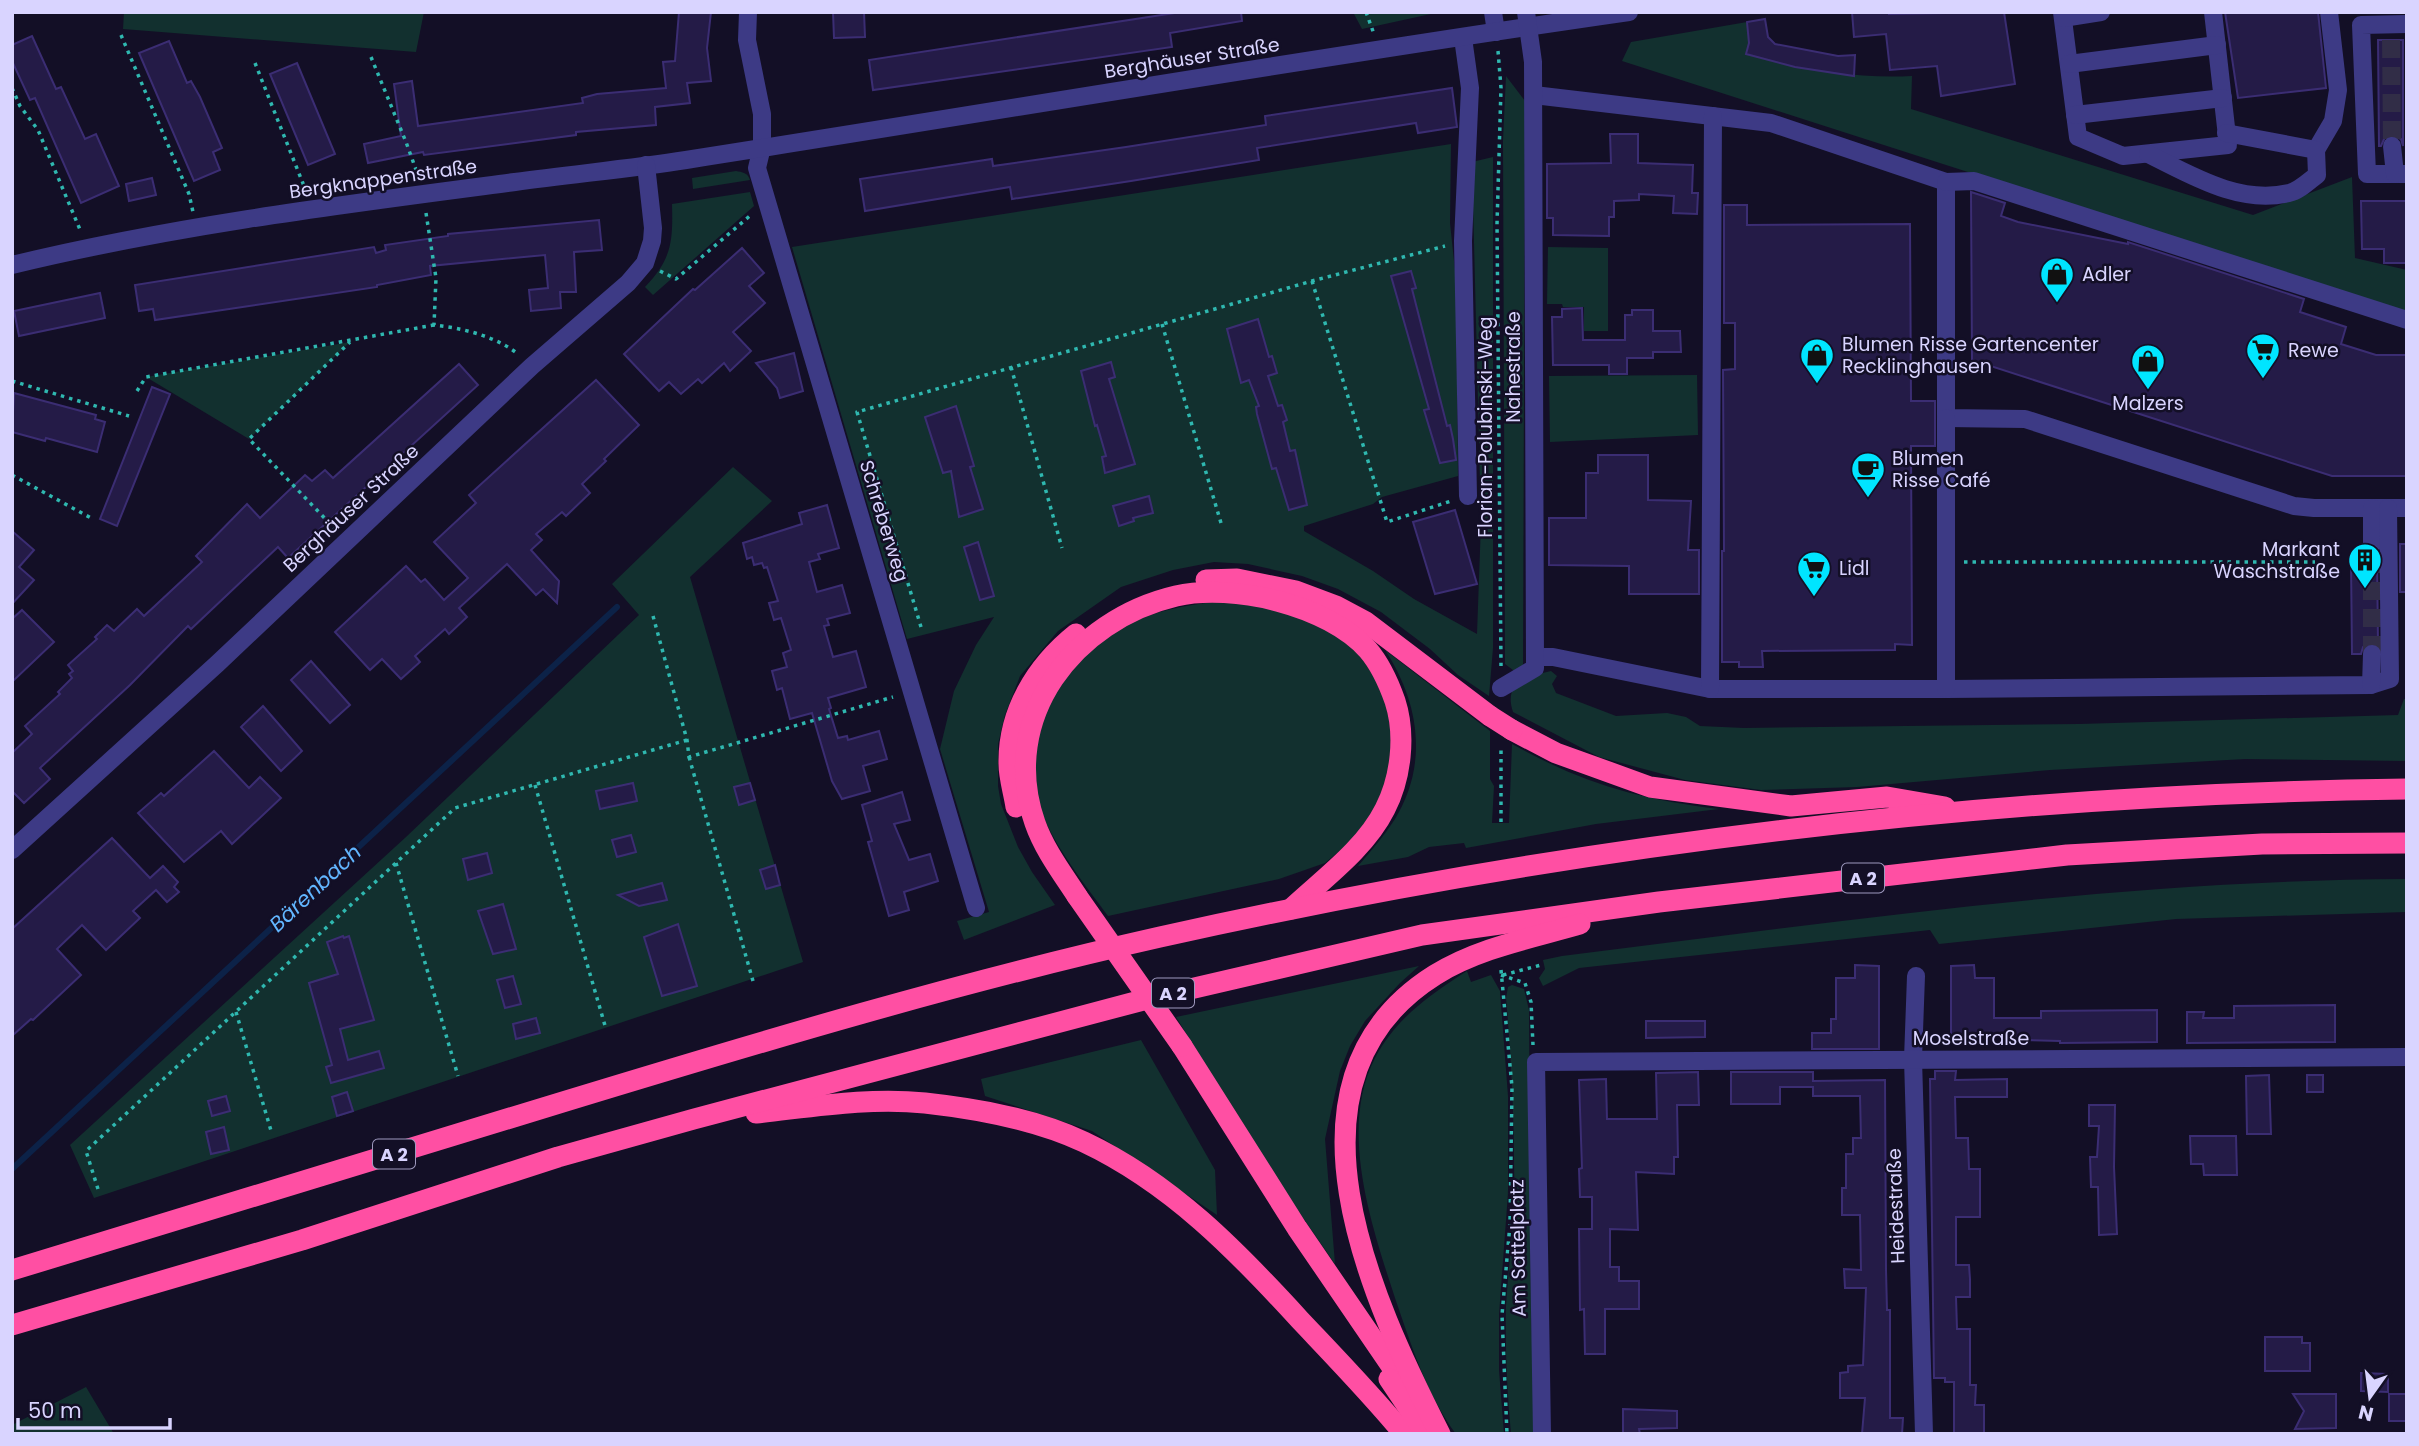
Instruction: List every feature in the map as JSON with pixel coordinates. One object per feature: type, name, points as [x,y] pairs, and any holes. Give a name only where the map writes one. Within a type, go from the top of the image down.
[{"type":"highway","points":[[1439,1434],[1071,897],[1030,843],[1017,810],[1009,765],[1013,727],[1023,698],[1039,669],[1099,615],[1138,596],[1162,586],[1194,580],[1237,579],[1296,591],[1336,606],[1366,622],[1490,716],[1506,736],[1650,787],[1791,806],[1887,797],[1971,812]]},
{"type":"highway","points":[[1071,897],[1034,822],[1027,783],[1027,742],[1041,696],[1069,658],[1094,636],[1122,617],[1148,605],[1178,596],[1216,593],[1264,596],[1308,611],[1338,626],[1367,650],[1390,686],[1398,713],[1401,740],[1396,779],[1385,809],[1368,836],[1291,909]]},
{"type":"highway","name":"A 2","points":[[12,1270],[776,1037],[1034,967],[1291,909],[1506,870],[1738,836],[1971,812],[2210,794],[2407,789]]},
{"type":"highway","name":"A 2","points":[[12,1325],[302,1240],[558,1157],[694,1119],[1147,999],[1422,936],[1659,902],[2067,855],[2262,844],[2407,843]]},
{"type":"highway","points":[[1439,1434],[1393,1335],[1367,1265],[1352,1212],[1345,1175],[1344,1129],[1358,1063],[1387,1016],[1436,974],[1484,952],[1659,902]]},
{"type":"highway","points":[[1174,1048],[1426,1434]]},
{"type":"highway","points":[[694,1119],[868,1101],[924,1103],[1030,1122],[1084,1142],[1146,1178],[1205,1222],[1268,1284],[1404,1434]]},
{"type":"street","name":"Schreberweg","points":[[748,12],[747,40],[762,114],[762,147],[757,168],[976,908]]},
{"type":"street","points":[[1493,12],[1496,33]]},
{"type":"street","name":"Berghäuser Straße","points":[[762,147],[1379,49],[1496,33],[1527,20],[1629,12]]},
{"type":"street","points":[[2101,12],[2062,15],[2078,137],[2123,156],[2228,145],[2213,12]]},
{"type":"street","points":[[2148,154],[2230,191],[2260,195],[2292,193],[2317,175],[2316,150],[2333,121],[2338,90],[2329,12]]},
{"type":"street","name":"Nahestraße","points":[[1527,20],[1534,62],[1535,657]]},
{"type":"street","points":[[2392,146],[2401,174],[2367,174],[2361,25],[2397,29]]},
{"type":"street","points":[[1463,38],[1470,88],[1464,241],[1468,496]]},
{"type":"street","points":[[2069,64],[2217,45]]},
{"type":"street","points":[[1534,95],[1771,123],[1946,182],[1973,181],[2407,320]]},
{"type":"street","points":[[2075,115],[2222,98]]},
{"type":"street","points":[[1710,688],[1713,116]]},
{"type":"street","points":[[2226,132],[2316,150]]},
{"type":"street","name":"Bergknappenstraße","points":[[12,265],[87,247],[198,227],[762,147]]},
{"type":"street","name":"Berghäuser Straße","points":[[12,850],[217,664],[532,366],[628,283],[645,263],[652,241],[646,165]]},
{"type":"street","points":[[1946,182],[1946,689]]},
{"type":"street","points":[[1947,418],[2025,419],[2294,506],[2407,508]]},
{"type":"street","points":[[1501,688],[1535,668],[1535,657],[1553,657],[1710,688],[2371,685],[2399,679],[2398,615],[2380,508]]},
{"type":"street","points":[[2372,545],[2380,508]]},
{"type":"street","points":[[2371,685],[2372,654]]},
{"type":"street","name":"Heidestraße","points":[[1916,976],[1913,1059],[1924,1434]]},
{"type":"street","name":"Moselstraße","points":[[1536,1062],[2407,1057]]},
{"type":"street","name":"Am Sattelplatz","points":[[1536,1062],[1542,1434]]},
{"type":"path","name":"Florian-Polubinski-Weg","points":[[1496,33],[1501,88],[1497,224],[1501,688]]},
{"type":"path","points":[[121,36],[189,194],[198,227]]},
{"type":"path","points":[[371,57],[424,194],[436,278],[434,325]]},
{"type":"path","points":[[255,63],[314,209]]},
{"type":"path","points":[[12,88],[20,106],[38,130],[87,247]]},
{"type":"path","points":[[645,263],[676,279],[767,201]]},
{"type":"path","points":[[921,627],[857,412],[1312,281],[1464,241]]},
{"type":"path","points":[[1312,281],[1387,522],[1468,496]]},
{"type":"path","points":[[1162,324],[1221,523]]},
{"type":"path","points":[[137,391],[146,377],[434,325],[452,327],[495,341],[513,350],[532,366]]},
{"type":"path","points":[[347,541],[249,439],[350,342]]},
{"type":"path","points":[[1011,367],[1062,548]]},
{"type":"path","points":[[12,382],[129,416]]},
{"type":"path","points":[[12,475],[91,518]]},
{"type":"path","points":[[1946,562],[2315,562]]},
{"type":"path","points":[[653,616],[687,740],[689,757],[753,981]]},
{"type":"path","points":[[689,757],[912,692]]},
{"type":"path","points":[[1501,822],[1506,736]]},
{"type":"path","points":[[98,1189],[86,1151],[455,808],[687,740]]},
{"type":"path","points":[[535,785],[606,1029]]},
{"type":"path","points":[[396,863],[458,1076]]},
{"type":"path","points":[[1501,973],[1541,965]]},
{"type":"path","points":[[1501,973],[1525,983],[1531,1002],[1536,1062]]},
{"type":"path","points":[[1501,973],[1512,1111],[1510,1224],[1502,1315],[1507,1434]]},
{"type":"path","points":[[236,1012],[272,1135]]},
{"type":"green space","points":[[124,12],[424,12],[416,52],[123,29]]},
{"type":"green space","points":[[1353,12],[1440,12],[1362,29]]},
{"type":"green space","points":[[1747,22],[1749,43],[1746,54],[1828,72],[1912,76],[1911,109],[2253,215],[2352,177],[2355,258],[2407,270],[2407,313],[1622,61],[1631,42]]},
{"type":"green space","points":[[1506,76],[1525,101],[1523,669],[1517,673],[1505,664],[1503,140]]},
{"type":"green space","points":[[1451,144],[1450,223],[1456,280],[1458,476],[1382,497],[1373,504],[1304,526],[1304,531],[1373,571],[1414,599],[1477,634],[1481,523],[1472,162],[1493,157],[1493,648],[1489,696],[1458,675],[1430,649],[1381,612],[1338,589],[1302,576],[1248,564],[1214,562],[1173,570],[1121,587],[1058,631],[1020,676],[1005,715],[998,744],[1001,804],[1018,847],[1055,905],[964,940],[957,921],[989,912],[940,749],[954,691],[976,645],[994,617],[907,639],[792,247]]},
{"type":"green space","points":[[743,172],[750,180],[693,189],[692,178]]},
{"type":"green space","points":[[750,192],[754,206],[653,295],[645,287],[661,267],[669,249],[672,204]]},
{"type":"green space","points":[[1548,247],[1608,248],[1608,331],[1584,331],[1584,307],[1547,304]]},
{"type":"green space","points":[[350,342],[249,439],[146,377]]},
{"type":"green space","points":[[1697,375],[1698,435],[1550,442],[1549,376]]},
{"type":"green space","points":[[733,467],[772,501],[690,577],[803,962],[94,1198],[70,1145],[406,837],[639,615],[612,584]]},
{"type":"green space","points":[[1215,602],[1272,605],[1330,629],[1363,658],[1378,684],[1388,710],[1392,743],[1387,781],[1372,814],[1348,844],[1325,863],[1279,879],[1108,916],[1063,853],[1038,801],[1034,762],[1043,712],[1067,675],[1091,651],[1116,632],[1159,612]]},
{"type":"green space","points":[[1385,650],[1490,731],[1490,779],[1494,786],[1492,823],[1509,823],[1512,744],[1563,770],[1612,788],[1719,809],[1596,824],[1466,848],[1464,843],[1429,847],[1408,857],[1358,866],[1395,819],[1406,798],[1416,755],[1416,733],[1406,690]]},
{"type":"green space","points":[[1551,671],[1557,676],[1552,684],[1556,693],[1616,716],[1667,713],[1686,717],[1700,726],[1744,728],[2079,724],[2398,715],[2404,699],[2407,699],[2407,761],[2245,759],[2050,770],[1857,787],[1761,790],[1685,780],[1599,757],[1513,712],[1511,694],[1514,687],[1519,682]]},
{"type":"green space","points":[[2407,879],[2407,912],[2176,919],[1939,944],[1930,930],[1579,968],[1543,986],[1539,978],[1545,969],[1543,960],[1562,956],[1983,905],[2195,887]]},
{"type":"green space","points":[[1419,966],[1365,1021],[1350,1046],[1340,1071],[1325,1139],[1335,1264],[1194,1060],[1199,1054],[1176,1017]]},
{"type":"green space","points":[[1467,971],[1471,982],[1491,975],[1500,991],[1508,1096],[1508,1193],[1499,1315],[1499,1370],[1504,1434],[1456,1434],[1436,1402],[1413,1351],[1377,1241],[1362,1178],[1359,1146],[1359,1115],[1364,1086],[1375,1058],[1393,1031],[1415,1008]]},
{"type":"green space","points":[[1512,985],[1524,989],[1529,1010],[1531,1313],[1536,1434],[1511,1434],[1507,1386],[1506,1306],[1514,1175],[1513,1099],[1506,998],[1508,987]]},
{"type":"green space","points":[[1141,1040],[1215,1170],[1217,1215],[1092,1131],[985,1096],[981,1079]]},
{"type":"green space","points":[[86,1387],[114,1434],[12,1434],[12,1425]]},
{"type":"building","points":[[679,12],[711,12],[707,48],[711,81],[687,83],[690,103],[655,107],[656,125],[576,132],[576,135],[424,155],[423,152],[368,163],[364,144],[401,136],[394,84],[412,81],[418,126],[583,103],[582,98],[597,94],[666,88],[663,62],[675,61]]},
{"type":"building","points":[[833,12],[864,12],[865,37],[834,38]]},
{"type":"building","points":[[1181,12],[1241,12],[1242,21],[1170,33],[1172,47],[873,90],[869,60]]},
{"type":"building","points":[[1852,12],[2004,12],[2015,84],[1941,96],[1937,66],[1890,70],[1886,34],[1854,37]]},
{"type":"building","points":[[2225,12],[2318,12],[2326,88],[2238,98]]},
{"type":"building","points":[[1765,19],[1768,37],[1775,44],[1838,56],[1855,55],[1854,76],[1795,67],[1746,54],[1749,43],[1747,22]]},
{"type":"building","points":[[32,36],[56,89],[61,87],[85,139],[96,134],[119,186],[81,203],[35,98],[30,100],[12,61],[12,45]]},
{"type":"building","points":[[2378,40],[2403,40],[2403,146],[2401,139],[2391,135],[2385,137],[2379,146]]},
{"type":"building","points":[[169,41],[187,83],[191,81],[200,97],[222,148],[213,152],[220,170],[194,181],[139,53]]},
{"type":"building","points":[[297,63],[335,154],[308,165],[270,74]]},
{"type":"building","points":[[1452,88],[1457,127],[1418,133],[1416,123],[1257,148],[1259,160],[1131,181],[1012,199],[1010,187],[865,211],[860,179],[992,159],[993,166],[1126,147],[1266,125],[1265,116]]},
{"type":"building","points":[[1610,134],[1638,134],[1638,163],[1693,165],[1692,193],[1698,193],[1697,214],[1673,213],[1674,196],[1639,194],[1639,200],[1614,201],[1614,217],[1609,217],[1609,236],[1553,235],[1553,218],[1547,218],[1547,164],[1611,163]]},
{"type":"building","points":[[152,178],[156,195],[129,201],[126,184]]},
{"type":"building","name":"Rewe","points":[[1971,192],[2005,203],[2001,216],[2018,222],[2128,242],[2304,299],[2300,312],[2346,327],[2341,344],[2376,355],[2407,355],[2407,476],[2332,476],[1972,360]]},
{"type":"building","points":[[2361,201],[2407,201],[2407,263],[2384,263],[2384,249],[2362,249]]},
{"type":"building","name":"Blumen Risse Gartencenter Recklinghausen","points":[[1724,205],[1747,205],[1747,225],[1910,224],[1911,401],[1935,401],[1935,446],[1911,446],[1912,645],[1895,644],[1895,650],[1762,651],[1763,667],[1739,667],[1739,662],[1722,662],[1723,370],[1735,369],[1735,323],[1724,323]]},
{"type":"building","points":[[599,220],[602,250],[574,252],[576,292],[560,292],[561,308],[531,311],[529,290],[548,288],[545,255],[430,266],[431,275],[377,287],[155,320],[153,309],[139,311],[135,285],[374,247],[376,253],[386,250],[385,245],[448,234]]},
{"type":"building","points":[[742,248],[764,273],[749,286],[765,303],[733,332],[751,351],[730,371],[724,363],[702,383],[698,379],[681,394],[669,382],[659,391],[624,354],[693,289]]},
{"type":"building","points":[[1411,271],[1416,288],[1412,289],[1447,426],[1450,425],[1456,460],[1440,463],[1424,410],[1429,409],[1391,276]]},
{"type":"building","points":[[100,293],[105,318],[19,336],[14,311]]},
{"type":"building","points":[[1582,308],[1583,340],[1625,340],[1625,315],[1632,315],[1632,310],[1653,310],[1653,331],[1680,331],[1681,352],[1653,352],[1653,358],[1627,358],[1627,374],[1609,374],[1609,365],[1553,365],[1552,317],[1562,317],[1562,309]]},
{"type":"building","points":[[1258,319],[1269,357],[1272,356],[1277,373],[1268,376],[1278,406],[1282,405],[1287,420],[1283,422],[1290,451],[1295,450],[1307,505],[1289,510],[1276,468],[1272,469],[1257,414],[1256,407],[1259,406],[1249,380],[1241,383],[1227,329]]},
{"type":"building","points":[[794,353],[803,391],[780,398],[777,388],[756,363]]},
{"type":"building","points":[[1111,362],[1115,377],[1109,379],[1135,464],[1105,473],[1102,457],[1106,456],[1081,371]]},
{"type":"building","points":[[459,364],[478,385],[288,558],[278,547],[191,629],[188,626],[130,685],[40,768],[50,779],[24,803],[12,791],[12,753],[32,734],[25,726],[60,694],[58,692],[72,678],[69,674],[73,671],[68,665],[97,639],[95,637],[107,625],[114,631],[137,609],[144,616],[202,562],[196,556],[247,504],[260,518],[305,475],[312,481],[325,470],[333,478]]},
{"type":"building","points":[[596,380],[639,425],[582,484],[590,493],[566,516],[562,512],[536,534],[542,540],[531,550],[559,581],[557,603],[543,589],[536,595],[507,564],[459,608],[467,617],[449,634],[445,629],[415,656],[420,662],[401,679],[382,659],[370,670],[335,632],[406,566],[421,582],[425,579],[444,600],[468,578],[434,542],[476,503],[469,495]]},
{"type":"building","points":[[152,387],[170,394],[117,526],[100,519]]},
{"type":"building","points":[[14,393],[96,415],[95,419],[105,422],[97,452],[12,432]]},
{"type":"building","points":[[956,406],[974,466],[970,467],[983,509],[959,517],[951,471],[943,473],[925,417]]},
{"type":"building","points":[[1598,455],[1648,455],[1648,500],[1691,501],[1688,550],[1699,550],[1699,594],[1629,594],[1629,566],[1549,565],[1549,518],[1586,518],[1586,473],[1598,473]]},
{"type":"building","points":[[1149,496],[1153,513],[1133,518],[1134,521],[1119,526],[1113,506]]},
{"type":"building","points":[[827,505],[839,548],[818,554],[820,559],[809,562],[817,592],[842,585],[850,613],[827,619],[829,625],[824,626],[833,657],[856,651],[866,687],[828,698],[829,709],[838,738],[847,736],[848,740],[879,731],[887,759],[863,766],[870,791],[842,799],[832,781],[812,713],[790,719],[782,688],[777,690],[772,671],[787,667],[783,653],[791,650],[781,618],[774,620],[769,603],[778,601],[767,567],[764,568],[762,563],[754,565],[752,557],[747,559],[743,543],[802,524],[799,513]]},
{"type":"building","points":[[1455,510],[1477,584],[1435,594],[1413,522]]},
{"type":"building","points":[[12,531],[34,550],[19,567],[34,580],[12,604]]},
{"type":"building","points":[[978,542],[994,596],[980,600],[964,547]]},
{"type":"building","points":[[2400,544],[2407,544],[2407,592],[2400,592]]},
{"type":"building","name":"Markant Waschstraße","points":[[2364,552],[2371,556],[2377,555],[2378,645],[2367,644],[2361,654],[2352,654],[2351,561],[2364,561]]},
{"type":"building","points":[[22,610],[54,642],[12,682],[12,619]]},
{"type":"building","points":[[311,661],[350,705],[330,723],[291,680]]},
{"type":"building","points":[[263,706],[302,751],[281,771],[241,727]]},
{"type":"building","points":[[214,751],[249,788],[260,777],[281,798],[232,844],[221,831],[184,862],[138,813],[161,793],[164,796]]},
{"type":"building","points":[[633,783],[637,801],[600,809],[596,791]]},
{"type":"building","points":[[750,783],[755,800],[739,805],[734,787]]},
{"type":"building","points":[[902,792],[910,820],[894,824],[909,860],[930,854],[938,881],[904,892],[909,910],[889,916],[868,842],[872,841],[862,805]]},
{"type":"building","points":[[631,835],[636,852],[617,857],[612,840]]},
{"type":"building","points":[[112,838],[150,878],[163,866],[178,882],[174,887],[179,892],[167,902],[156,890],[133,911],[140,918],[106,950],[82,925],[57,949],[81,975],[12,1036],[12,929]]},
{"type":"building","points":[[487,853],[492,873],[468,880],[463,859]]},
{"type":"building","points":[[775,865],[780,885],[766,889],[760,870]]},
{"type":"building","points":[[662,883],[667,900],[639,906],[618,895]]},
{"type":"building","points":[[503,904],[516,949],[493,954],[478,911]]},
{"type":"building","points":[[678,924],[697,986],[662,996],[644,937]]},
{"type":"building","points":[[349,936],[374,1020],[340,1029],[348,1060],[379,1051],[384,1068],[331,1083],[326,1067],[332,1065],[309,983],[338,974],[327,942]]},
{"type":"building","points":[[1855,965],[1879,966],[1879,1049],[1812,1049],[1812,1033],[1831,1033],[1831,1019],[1836,1019],[1836,978],[1855,978]]},
{"type":"building","points":[[1974,965],[1975,978],[1994,978],[1994,1018],[2041,1018],[2041,1011],[2157,1010],[2157,1042],[2060,1043],[2027,1040],[2027,1043],[2003,1044],[2003,1035],[1951,1035],[1951,966]]},
{"type":"building","points":[[513,976],[521,1004],[505,1008],[497,980]]},
{"type":"building","points":[[2335,1005],[2335,1042],[2187,1043],[2187,1012],[2204,1012],[2203,1018],[2234,1018],[2234,1006]]},
{"type":"building","points":[[536,1018],[540,1033],[516,1039],[513,1024]]},
{"type":"building","points":[[1646,1021],[1705,1021],[1705,1037],[1646,1038]]},
{"type":"building","points":[[1935,1071],[1956,1071],[1955,1080],[2007,1079],[2007,1097],[1955,1097],[1956,1138],[1968,1138],[1969,1169],[1980,1169],[1980,1217],[1956,1217],[1956,1265],[1969,1265],[1970,1297],[1956,1297],[1957,1329],[1970,1329],[1970,1385],[1976,1385],[1975,1405],[1984,1405],[1984,1434],[1954,1434],[1954,1382],[1945,1382],[1945,1378],[1934,1378],[1930,1079],[1935,1079]]},
{"type":"building","points":[[1698,1072],[1699,1105],[1677,1105],[1678,1157],[1674,1157],[1674,1174],[1636,1172],[1638,1230],[1610,1229],[1610,1267],[1619,1267],[1619,1281],[1639,1281],[1639,1309],[1605,1309],[1605,1354],[1585,1354],[1584,1309],[1580,1310],[1579,1229],[1592,1229],[1592,1197],[1580,1197],[1579,1169],[1582,1168],[1579,1080],[1606,1079],[1607,1119],[1657,1119],[1656,1073]]},
{"type":"building","points":[[1731,1072],[1813,1072],[1813,1081],[1885,1080],[1890,1418],[1903,1418],[1902,1434],[1862,1434],[1865,1398],[1840,1398],[1840,1373],[1848,1372],[1848,1366],[1863,1365],[1866,1288],[1845,1288],[1844,1269],[1861,1270],[1860,1215],[1842,1215],[1842,1188],[1846,1188],[1846,1154],[1853,1154],[1853,1138],[1861,1138],[1860,1096],[1813,1096],[1813,1087],[1780,1087],[1780,1104],[1731,1104]]},
{"type":"building","points":[[2269,1075],[2271,1134],[2247,1134],[2246,1076]]},
{"type":"building","points":[[2307,1075],[2323,1075],[2323,1092],[2307,1092]]},
{"type":"building","points":[[347,1092],[353,1111],[337,1116],[332,1097]]},
{"type":"building","points":[[226,1096],[230,1111],[212,1116],[208,1101]]},
{"type":"building","points":[[2089,1105],[2115,1105],[2117,1234],[2099,1235],[2098,1187],[2091,1187],[2090,1157],[2097,1157],[2099,1126],[2089,1126]]},
{"type":"building","points":[[224,1127],[229,1150],[211,1154],[206,1132]]},
{"type":"building","points":[[2190,1136],[2236,1136],[2237,1175],[2204,1175],[2203,1164],[2191,1164]]},
{"type":"building","points":[[2265,1337],[2302,1337],[2302,1343],[2310,1343],[2310,1371],[2265,1371]]},
{"type":"building","points":[[2361,1373],[2388,1374],[2388,1392],[2361,1391]]},
{"type":"building","points":[[2293,1394],[2336,1394],[2336,1428],[2295,1429],[2304,1411]]},
{"type":"building","points":[[2389,1394],[2406,1394],[2406,1421],[2389,1421]]},
{"type":"building","points":[[1623,1409],[1677,1411],[1677,1428],[1639,1429],[1640,1434],[1623,1434]]},
{"type":"waterway","name":"Bärenbach","points":[[12,1169],[617,607]]},
{"type":"tunnel","points":[[2391,40],[2392,146]]},
{"type":"tunnel","points":[[2372,545],[2372,654]]},
{"type":"place","name":"Adler","points":[[2057,304]]},
{"type":"place","name":"Rewe","points":[[2263,380]]},
{"type":"place","name":"Blumen Risse Gartencenter Recklinghausen","points":[[1817,385]]},
{"type":"place","name":"Malzers","points":[[2148,391]]},
{"type":"place","name":"Blumen Risse Café","points":[[1868,499]]},
{"type":"place","name":"Markant Waschstraße","points":[[2365,590]]},
{"type":"place","name":"Lidl","points":[[1814,598]]}]
